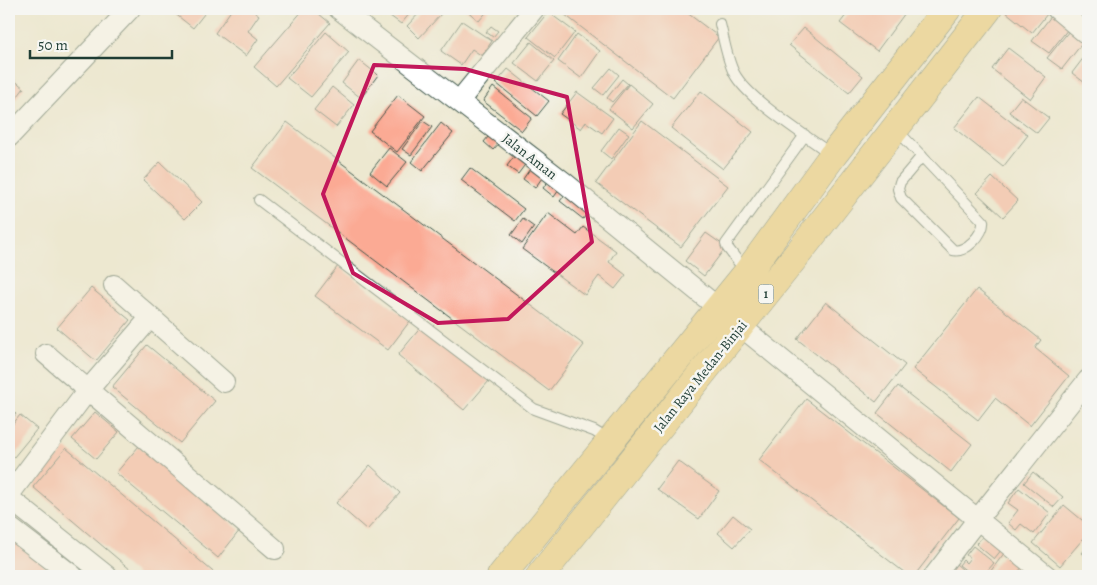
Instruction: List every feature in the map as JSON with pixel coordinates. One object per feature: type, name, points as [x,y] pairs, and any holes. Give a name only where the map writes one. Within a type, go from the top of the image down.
[{"type":"highway","name":"Jalan Raya Medan-Binjai","points":[[502,576],[747,273],[833,155],[947,9]]},
{"type":"highway","name":"Jalan Raya Medan-Binjai","points":[[540,576],[740,326],[988,9]]},
{"type":"street","points":[[9,137],[130,9]]},
{"type":"street","name":"Jalan Aman","points":[[339,9],[566,183],[1047,576]]},
{"type":"street","points":[[458,101],[534,9]]},
{"type":"street","points":[[1057,9],[1088,35]]},
{"type":"street","points":[[114,285],[224,382]]},
{"type":"street","points":[[107,576],[25,511],[9,496],[88,390],[150,318]]},
{"type":"street","points":[[46,354],[275,549]]},
{"type":"street","points":[[934,576],[1088,380]]},
{"type":"street","points":[[25,511],[10,528],[73,576]]},
{"type":"lane","points":[[720,24],[734,73],[746,89],[833,155]]},
{"type":"lane","points":[[896,128],[983,221],[984,227],[981,232],[964,250],[953,250],[901,198],[898,189],[900,182],[922,156]]},
{"type":"lane","points":[[747,273],[727,248],[726,244],[805,135]]},
{"type":"lane","points":[[259,200],[534,409],[594,431],[610,441]]},
{"type":"highlighted area","points":[[374,65],[465,69],[567,97],[592,242],[508,319],[438,323],[353,273],[323,194]]},
{"type":"building","points":[[169,9],[208,9],[193,28]]},
{"type":"building","points":[[232,9],[251,9],[259,15],[248,31],[258,39],[246,56],[215,33]]},
{"type":"building","points":[[304,9],[313,9],[330,23],[276,86],[254,67]]},
{"type":"building","points":[[389,9],[407,9],[411,12],[401,24],[386,13]]},
{"type":"building","points":[[423,9],[435,9],[441,14],[419,38],[407,26]]},
{"type":"building","points":[[465,9],[489,9],[479,21]]},
{"type":"building","points":[[562,9],[682,9],[719,37],[673,98],[560,11]]},
{"type":"building","points":[[851,9],[908,9],[877,51],[840,23]]},
{"type":"building","points":[[1008,9],[1051,9],[1032,33],[1006,12]]},
{"type":"building","points":[[1055,11],[1072,24],[1049,53],[1032,41]]},
{"type":"building","points":[[548,12],[575,32],[555,58],[528,37]]},
{"type":"building","points":[[462,21],[492,41],[482,56],[472,49],[461,65],[441,51]]},
{"type":"building","points":[[1074,25],[1088,36],[1062,69],[1047,58]]},
{"type":"building","points":[[491,26],[498,31],[493,37],[486,32]]},
{"type":"building","points":[[804,28],[863,76],[849,93],[789,45]]},
{"type":"building","points":[[326,32],[349,52],[311,97],[287,78]]},
{"type":"building","points":[[577,34],[600,51],[581,78],[558,61]]},
{"type":"building","points":[[531,42],[554,61],[538,81],[514,63]]},
{"type":"building","points":[[1008,48],[1046,77],[1030,99],[992,69]]},
{"type":"building","points":[[1088,52],[1088,78],[1085,83],[1072,73]]},
{"type":"building","points":[[359,60],[378,75],[361,98],[342,83]]},
{"type":"building","points":[[611,68],[619,75],[603,95],[594,88]]},
{"type":"building","points":[[508,69],[549,101],[537,116],[496,83]]},
{"type":"building","points":[[9,76],[24,88],[9,108]]},
{"type":"building","points":[[622,79],[628,84],[612,102],[607,98]]},
{"type":"building","points":[[629,84],[653,104],[633,128],[609,109]]},
{"type":"building","points":[[332,87],[354,105],[336,127],[314,110]]},
{"type":"building","points":[[493,87],[532,118],[522,131],[483,101]]},
{"type":"building","points":[[701,91],[753,132],[723,169],[671,128]]},
{"type":"building","points":[[577,92],[613,118],[602,133],[586,122],[581,129],[560,114]]},
{"type":"building","points":[[398,95],[425,116],[397,152],[370,131]]},
{"type":"building","points":[[979,97],[1028,135],[1003,167],[954,128]]},
{"type":"building","points":[[1021,97],[1049,118],[1037,133],[1009,112]]},
{"type":"building","points":[[423,121],[432,127],[411,155],[402,149]]},
{"type":"building","points":[[642,121],[728,186],[681,247],[596,183]]},
{"type":"building","points":[[287,122],[584,345],[549,391],[252,168]]},
{"type":"building","points":[[441,123],[453,133],[422,171],[411,162]]},
{"type":"building","points":[[619,127],[629,134],[611,159],[601,151]]},
{"type":"building","points":[[492,132],[502,140],[493,150],[484,142]]},
{"type":"building","points":[[389,148],[407,162],[387,186],[370,172]]},
{"type":"building","points":[[519,150],[530,158],[518,174],[507,166]]},
{"type":"building","points":[[160,162],[202,202],[185,219],[143,180]]},
{"type":"building","points":[[532,166],[544,175],[535,188],[523,179]]},
{"type":"building","points":[[470,168],[524,209],[515,221],[461,180]]},
{"type":"building","points":[[992,177],[1018,201],[1003,217],[977,193]]},
{"type":"building","points":[[550,179],[561,187],[554,197],[543,188]]},
{"type":"building","points":[[569,190],[592,207],[583,219],[560,201]]},
{"type":"building","points":[[548,213],[577,235],[583,227],[616,251],[609,262],[626,275],[615,289],[599,276],[585,295],[522,249]]},
{"type":"building","points":[[523,219],[534,227],[522,244],[511,235]]},
{"type":"building","points":[[706,233],[726,247],[704,276],[685,261]]},
{"type":"building","points":[[338,266],[410,321],[388,350],[315,296]]},
{"type":"building","points":[[91,288],[130,320],[96,361],[57,328]]},
{"type":"building","points":[[977,289],[1041,340],[1035,348],[1069,376],[1030,426],[995,398],[978,420],[913,369]]},
{"type":"building","points":[[826,302],[905,365],[876,402],[797,339]]},
{"type":"building","points":[[422,326],[489,381],[464,410],[398,355]]},
{"type":"building","points":[[147,345],[215,401],[180,443],[112,387]]},
{"type":"building","points":[[898,386],[972,444],[951,472],[877,413]]},
{"type":"building","points":[[806,399],[959,518],[914,576],[909,576],[759,460]]},
{"type":"building","points":[[9,408],[16,414],[9,423]]},
{"type":"building","points":[[95,412],[119,432],[96,459],[72,439]]},
{"type":"building","points":[[20,415],[37,429],[9,463],[9,429]]},
{"type":"building","points":[[139,446],[240,530],[218,558],[116,473]]},
{"type":"building","points":[[66,448],[218,576],[138,576],[33,487]]},
{"type":"building","points":[[678,461],[719,491],[699,519],[657,489]]},
{"type":"building","points":[[370,465],[400,493],[367,530],[336,503]]},
{"type":"building","points":[[1033,472],[1063,497],[1054,507],[1024,483]]},
{"type":"building","points":[[1019,488],[1050,513],[1034,534],[1021,524],[1016,530],[1008,523],[1018,510],[1008,503]]},
{"type":"building","points":[[1064,505],[1088,525],[1088,533],[1060,566],[1033,543]]},
{"type":"building","points":[[733,515],[750,529],[734,547],[718,533]]},
{"type":"building","points":[[985,534],[1002,549],[994,559],[976,544]]},
{"type":"building","points":[[9,538],[57,576],[9,576]]},
{"type":"building","points":[[973,546],[994,563],[983,576],[973,576],[959,565],[963,560],[966,563],[970,558],[966,555]]},
{"type":"building","points":[[1088,546],[1088,558],[1082,553]]},
{"type":"building","points":[[1005,552],[1023,566],[1015,576],[987,576]]},
{"type":"building","points":[[956,564],[970,576],[954,576],[949,572]]}]
